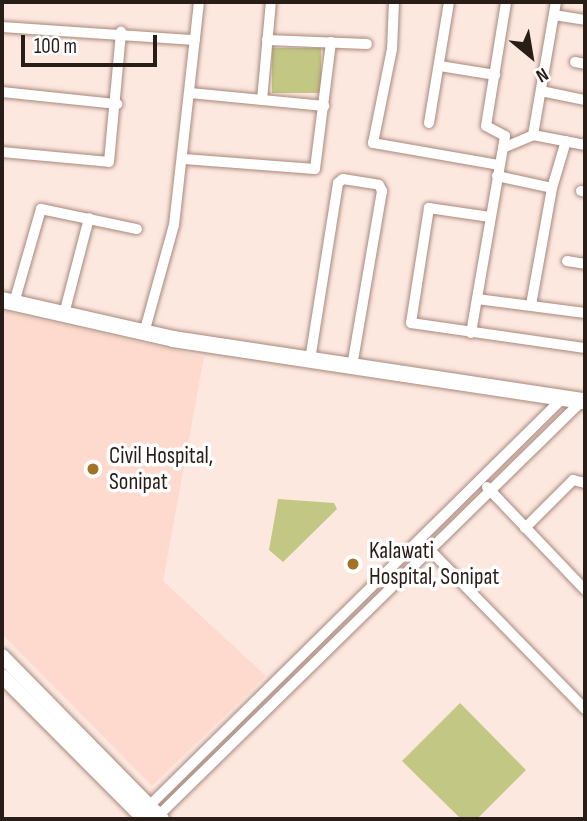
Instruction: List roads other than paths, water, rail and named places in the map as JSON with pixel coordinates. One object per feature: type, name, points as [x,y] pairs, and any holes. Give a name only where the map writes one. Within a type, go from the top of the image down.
[{"type":"highway","points":[[8,302],[144,333],[583,401]]},
{"type":"main road","points":[[2,656],[149,816]]},
{"type":"main road","points":[[2,676],[149,816]]},
{"type":"street","points":[[144,333],[174,225],[184,159],[199,2]]},
{"type":"street","points":[[261,100],[271,2]]},
{"type":"street","points":[[394,2],[392,49],[373,143],[498,170],[552,188]]},
{"type":"street","points":[[429,123],[449,2]]},
{"type":"street","points":[[471,333],[503,148],[504,134],[486,126],[506,2]]},
{"type":"street","points":[[533,135],[556,2]]},
{"type":"street","points":[[554,15],[585,20]]},
{"type":"street","points":[[2,27],[121,32],[195,40]]},
{"type":"street","points":[[2,152],[109,162],[117,104],[121,32]]},
{"type":"street","points":[[268,40],[367,44]]},
{"type":"street","points":[[184,159],[309,172],[317,164],[331,42]]},
{"type":"street","points":[[440,66],[495,75]]},
{"type":"street","points":[[541,91],[585,100]]},
{"type":"street","points":[[2,92],[117,104]]},
{"type":"street","points":[[190,93],[324,106]]},
{"type":"street","points":[[503,148],[533,135],[585,145]]},
{"type":"street","points":[[531,306],[552,188],[566,141]]},
{"type":"street","points":[[310,360],[338,183],[343,179],[379,185],[382,191],[352,366]]},
{"type":"street","points":[[490,217],[434,206],[427,212],[411,323],[585,348]]},
{"type":"street","points":[[8,302],[38,212],[45,208],[137,229]]},
{"type":"street","points":[[64,314],[89,218]]},
{"type":"street","points":[[567,261],[585,264]]},
{"type":"street","points":[[477,299],[585,313]]},
{"type":"street","points":[[149,816],[419,539],[563,398]]},
{"type":"street","points":[[149,816],[583,401]]},
{"type":"street","points":[[481,478],[490,491],[585,590]]},
{"type":"street","points":[[525,528],[573,480],[585,482]]},
{"type":"street","points":[[419,539],[585,709]]},
{"type":"place","name":"Civil Hospital, Sonipat","points":[[93,469]]},
{"type":"place","name":"Kalawati Hospital, Sonipat","points":[[353,564]]}]
